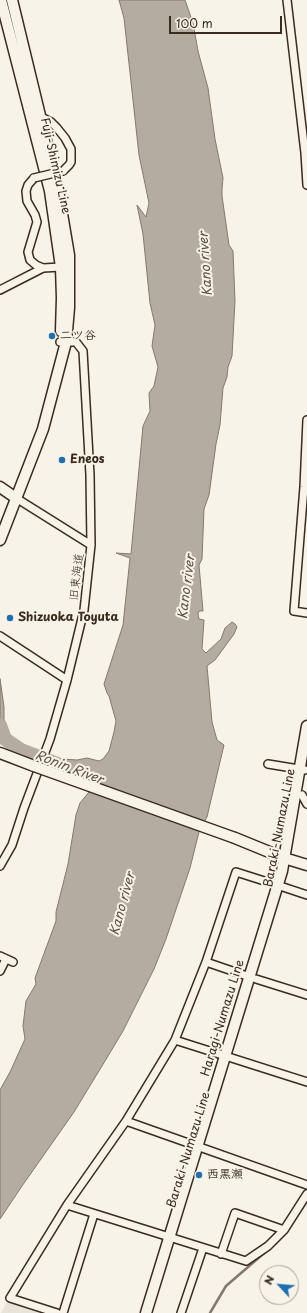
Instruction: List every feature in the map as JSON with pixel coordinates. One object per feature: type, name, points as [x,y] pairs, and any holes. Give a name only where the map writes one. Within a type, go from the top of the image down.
[{"type":"main road","name":"Fuji-Shimizu Line","points":[[1,0],[50,191],[61,267],[63,342]]},
{"type":"main road","name":"Fuji-Shimizu Line","points":[[12,0],[58,190],[69,255],[69,308],[63,342]]},
{"type":"main road","points":[[0,540],[43,429],[63,342]]},
{"type":"main road","points":[[0,488],[16,498]]},
{"type":"main road","points":[[280,886],[287,859],[304,767],[307,726]]},
{"type":"main road","points":[[0,753],[235,838],[287,859],[307,865]]},
{"type":"main road","name":"Baraki-Numazu Line","points":[[287,859],[304,800],[304,767]]},
{"type":"main road","name":"Baraki-Numazu Line","points":[[152,1313],[172,1238],[280,886]]},
{"type":"main road","points":[[146,1313],[172,1238]]},
{"type":"street","points":[[287,0],[306,153],[307,185]]},
{"type":"street","points":[[41,117],[51,122],[57,128],[71,149],[71,162],[63,171],[34,178],[28,185],[26,191],[27,201],[35,215],[37,222],[28,252],[30,260],[43,268]]},
{"type":"street","points":[[0,290],[43,268],[61,267]]},
{"type":"street","name":"旧東海道","points":[[0,866],[12,845],[50,739],[67,680],[84,610],[92,545],[90,475],[83,351],[76,342],[63,342]]},
{"type":"street","points":[[307,420],[305,487],[294,611],[307,614]]},
{"type":"street","points":[[16,498],[92,545]]},
{"type":"street","points":[[0,636],[67,680]]},
{"type":"street","points":[[268,764],[304,767]]},
{"type":"street","points":[[56,1313],[10,1298],[67,1205],[126,1122],[175,1040],[206,962],[236,872],[307,895]]},
{"type":"street","points":[[0,971],[6,959]]},
{"type":"street","points":[[206,962],[307,995]]},
{"type":"street","points":[[175,1040],[307,1082]]},
{"type":"street","points":[[126,1122],[307,1185]]},
{"type":"street","points":[[67,1205],[246,1261],[268,1246],[284,1230],[307,1194]]},
{"type":"street","points":[[221,1254],[235,1213],[284,1230]]},
{"type":"street","points":[[63,1313],[94,1214]]},
{"type":"street","points":[[181,1313],[203,1248]]},
{"type":"shaded area","points":[[7,1301],[43,1313],[1,1313]]},
{"type":"water","name":"Kano river","points":[[119,0],[185,0],[193,23],[198,51],[208,88],[215,139],[223,178],[222,196],[229,245],[233,251],[235,301],[232,356],[223,388],[220,425],[209,495],[204,509],[202,559],[199,565],[203,611],[199,611],[198,614],[199,619],[204,620],[202,649],[206,653],[221,639],[225,628],[232,622],[237,627],[234,634],[215,660],[207,666],[212,722],[217,740],[224,745],[207,817],[199,832],[190,868],[166,939],[154,969],[123,1031],[74,1112],[0,1219],[0,1090],[25,1039],[23,1026],[26,1001],[36,984],[35,978],[56,921],[56,912],[68,864],[76,815],[80,803],[89,792],[91,783],[89,778],[74,767],[63,764],[63,759],[77,760],[87,758],[99,761],[103,759],[109,751],[114,732],[116,721],[104,684],[123,625],[130,558],[116,553],[131,554],[143,426],[150,411],[149,393],[154,386],[158,367],[152,346],[155,325],[150,303],[143,234],[137,205],[146,217],[149,203],[139,155],[124,18]]},
{"type":"water","points":[[0,679],[4,707],[4,721],[8,733],[13,741],[35,751],[35,755],[7,743],[0,729]]},
{"type":"waterway","name":"Ronin River","points":[[0,725],[5,739],[21,750],[102,781]]},
{"type":"waterway","points":[[287,1231],[307,1201]]},
{"type":"waterway","points":[[210,1313],[226,1286],[277,1242]]},
{"type":"place","name":"二ツ谷","points":[[52,336]]},
{"type":"place","name":"Eneos","points":[[62,460]]},
{"type":"place","name":"Shizuoka Toyuta","points":[[10,618]]},
{"type":"place","name":"西黒瀬","points":[[199,1175]]}]
